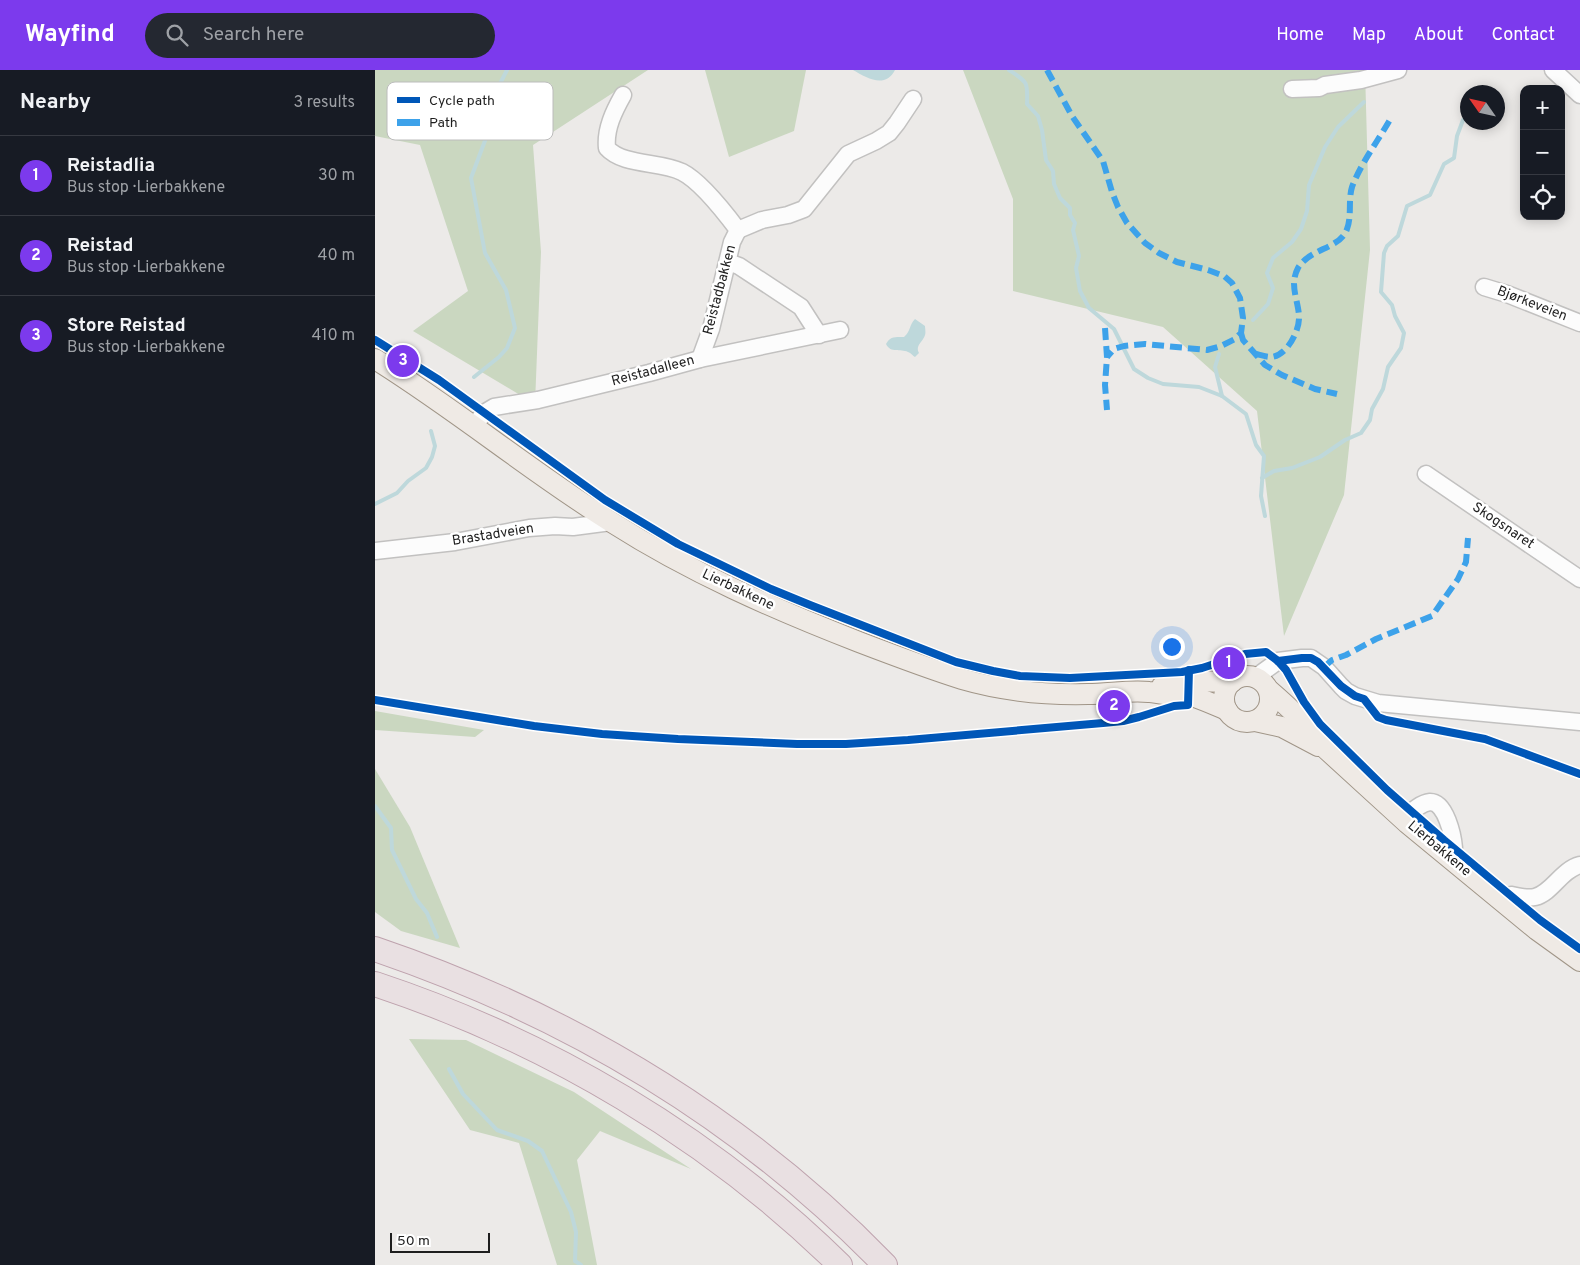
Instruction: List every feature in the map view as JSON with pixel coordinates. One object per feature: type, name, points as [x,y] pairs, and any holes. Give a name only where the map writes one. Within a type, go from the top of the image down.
[{"type":"highway","points":[[375,949],[470,984],[526,1009],[647,1074],[719,1122],[774,1163],[846,1226],[885,1265]]},
{"type":"highway","points":[[375,984],[445,1009],[514,1039],[572,1068],[636,1106],[688,1140],[753,1188],[840,1265]]},
{"type":"main road","name":"Lierbakkene","points":[[375,360],[425,391],[561,489],[611,522],[683,564],[749,596],[832,632],[963,679],[1006,689],[1030,692],[1088,694],[1150,692],[1188,696],[1207,701],[1227,710]]},
{"type":"main road","points":[[1242,676],[1263,684],[1271,701],[1262,718],[1249,722],[1240,721],[1233,717],[1227,710],[1224,696],[1232,682],[1242,676]]},
{"type":"main road","name":"Lierbakkene","points":[[1150,692],[1160,686],[1189,681],[1232,682]]},
{"type":"main road","name":"Lierbakkene","points":[[1263,684],[1318,737],[1326,749],[1403,819],[1537,930],[1580,961]]},
{"type":"main road","name":"Lierbakkene","points":[[1255,721],[1282,727],[1326,749]]},
{"type":"street","points":[[1292,89],[1319,88],[1361,80],[1398,70]]},
{"type":"street","points":[[1553,70],[1580,95]]},
{"type":"street","name":"Reistadbakken","points":[[623,94],[607,134],[607,148],[617,156],[683,172],[705,191],[739,230],[732,242],[711,329],[700,359]]},
{"type":"street","points":[[739,230],[762,220],[788,215],[804,209],[848,154],[876,141],[889,132],[913,99]]},
{"type":"street","points":[[728,262],[739,266],[801,307],[819,335]]},
{"type":"street","name":"Bjørkeveien","points":[[1484,287],[1507,294],[1580,323]]},
{"type":"street","name":"Reistadalleen","points":[[474,426],[484,413],[494,406],[538,400],[700,359],[840,330]]},
{"type":"street","name":"Skogsnaret","points":[[1426,474],[1580,578]]},
{"type":"street","name":"Brastadveien","points":[[375,551],[455,542],[538,527],[573,527],[611,522]]},
{"type":"street","points":[[1263,684],[1278,661],[1311,658],[1324,667],[1346,691],[1355,696],[1378,703],[1580,722]]},
{"type":"street","points":[[1403,819],[1419,806],[1429,802],[1435,803],[1442,808],[1445,815],[1454,842],[1454,848]]},
{"type":"street","points":[[1511,895],[1534,898],[1542,894],[1570,869],[1580,865]]},
{"type":"green space","points":[[375,70],[648,70],[553,132],[553,82],[387,82],[387,138],[375,136]]},
{"type":"green space","points":[[705,70],[806,70],[794,131],[729,157]]},
{"type":"green space","points":[[963,70],[1365,70],[1370,250],[1344,495],[1284,636],[1257,411],[1163,327],[1013,291],[1013,199]]},
{"type":"green space","points":[[395,140],[541,140],[533,145],[541,252],[535,404],[413,331],[468,291],[420,145]]},
{"type":"green space","points":[[375,711],[484,730],[475,737],[375,730]]},
{"type":"green space","points":[[375,769],[410,827],[460,948],[401,931],[375,912]]},
{"type":"green space","points":[[409,1039],[466,1040],[574,1092],[691,1169],[600,1131],[577,1160],[597,1265],[557,1265],[519,1143],[470,1130]]},
{"type":"water","points":[[853,70],[895,70],[886,79],[876,80]]},
{"type":"water","points":[[915,319],[925,326],[925,334],[918,348],[919,353],[915,357],[902,350],[890,349],[886,344],[889,340],[904,337]]},
{"type":"waterway","points":[[501,82],[507,70]]},
{"type":"waterway","points":[[1009,70],[1020,77],[1025,83],[1027,104],[1038,116],[1046,160],[1053,171],[1054,184],[1060,198],[1070,208],[1070,215],[1075,223],[1073,230],[1079,256],[1076,268],[1080,291],[1089,308],[1114,329],[1134,369],[1148,378],[1163,384],[1199,387],[1222,396],[1246,414],[1256,445],[1264,456],[1261,496],[1265,516]]},
{"type":"waterway","points":[[1253,320],[1268,304],[1273,288],[1267,273],[1273,258],[1292,242],[1301,229],[1307,211],[1309,185],[1325,147],[1338,127],[1364,102]]},
{"type":"waterway","points":[[1262,478],[1274,471],[1292,468],[1320,457],[1345,440],[1361,433],[1370,420],[1372,409],[1383,389],[1388,367],[1401,348],[1404,333],[1395,316],[1392,305],[1381,292],[1384,253],[1387,246],[1398,236],[1407,206],[1430,195],[1444,164],[1454,158],[1460,128]]},
{"type":"waterway","points":[[474,377],[507,348],[515,328],[506,290],[485,253],[471,178],[485,140]]},
{"type":"waterway","points":[[1219,354],[1215,367],[1222,396]]},
{"type":"waterway","points":[[375,504],[397,493],[408,481],[426,468],[435,446],[431,431]]},
{"type":"waterway","points":[[375,806],[391,828],[392,850],[416,899],[427,913],[437,937]]},
{"type":"waterway","points":[[449,1069],[463,1094],[497,1130],[528,1141],[542,1151],[571,1212],[576,1232],[575,1261],[581,1265]]},
{"type":"marked path","points":[[1047,70],[1072,116],[1103,161],[1112,192],[1127,223],[1145,243],[1159,253],[1177,262],[1224,276],[1232,283],[1240,298],[1243,318],[1241,333],[1235,339],[1221,346],[1207,350],[1145,344],[1124,346],[1114,349],[1107,357]]},
{"type":"marked path","points":[[1256,354],[1269,357],[1277,356],[1287,347],[1295,335],[1299,322],[1294,286],[1295,274],[1303,261],[1332,245],[1343,236],[1348,224],[1352,187],[1391,118]]},
{"type":"marked path","points":[[1105,328],[1107,410]]},
{"type":"marked path","points":[[1241,333],[1243,340],[1265,365],[1282,375],[1315,389],[1337,394]]},
{"type":"marked path","points":[[1324,667],[1332,660],[1346,655],[1376,639],[1432,616],[1458,579],[1466,562],[1468,538]]},
{"type":"cycle path","points":[[375,340],[439,380],[605,500],[678,544],[771,589],[956,662],[1020,676],[1070,678],[1182,672],[1202,668],[1245,654],[1266,652],[1286,670],[1304,702],[1320,724],[1387,790],[1540,920],[1580,949]]},
{"type":"cycle path","points":[[1278,661],[1311,658],[1318,662],[1341,686],[1355,696],[1364,699],[1378,717],[1386,720],[1485,739],[1580,774]]},
{"type":"cycle path","points":[[375,700],[534,726],[602,734],[797,744],[846,744],[1123,721],[1174,706],[1188,705],[1189,670]]},
{"type":"place","name":"Store Reistad","points":[[403,361]]},
{"type":"place","name":"Reistadlia","points":[[1229,663]]},
{"type":"place","name":"Reistad","points":[[1114,706]]}]
